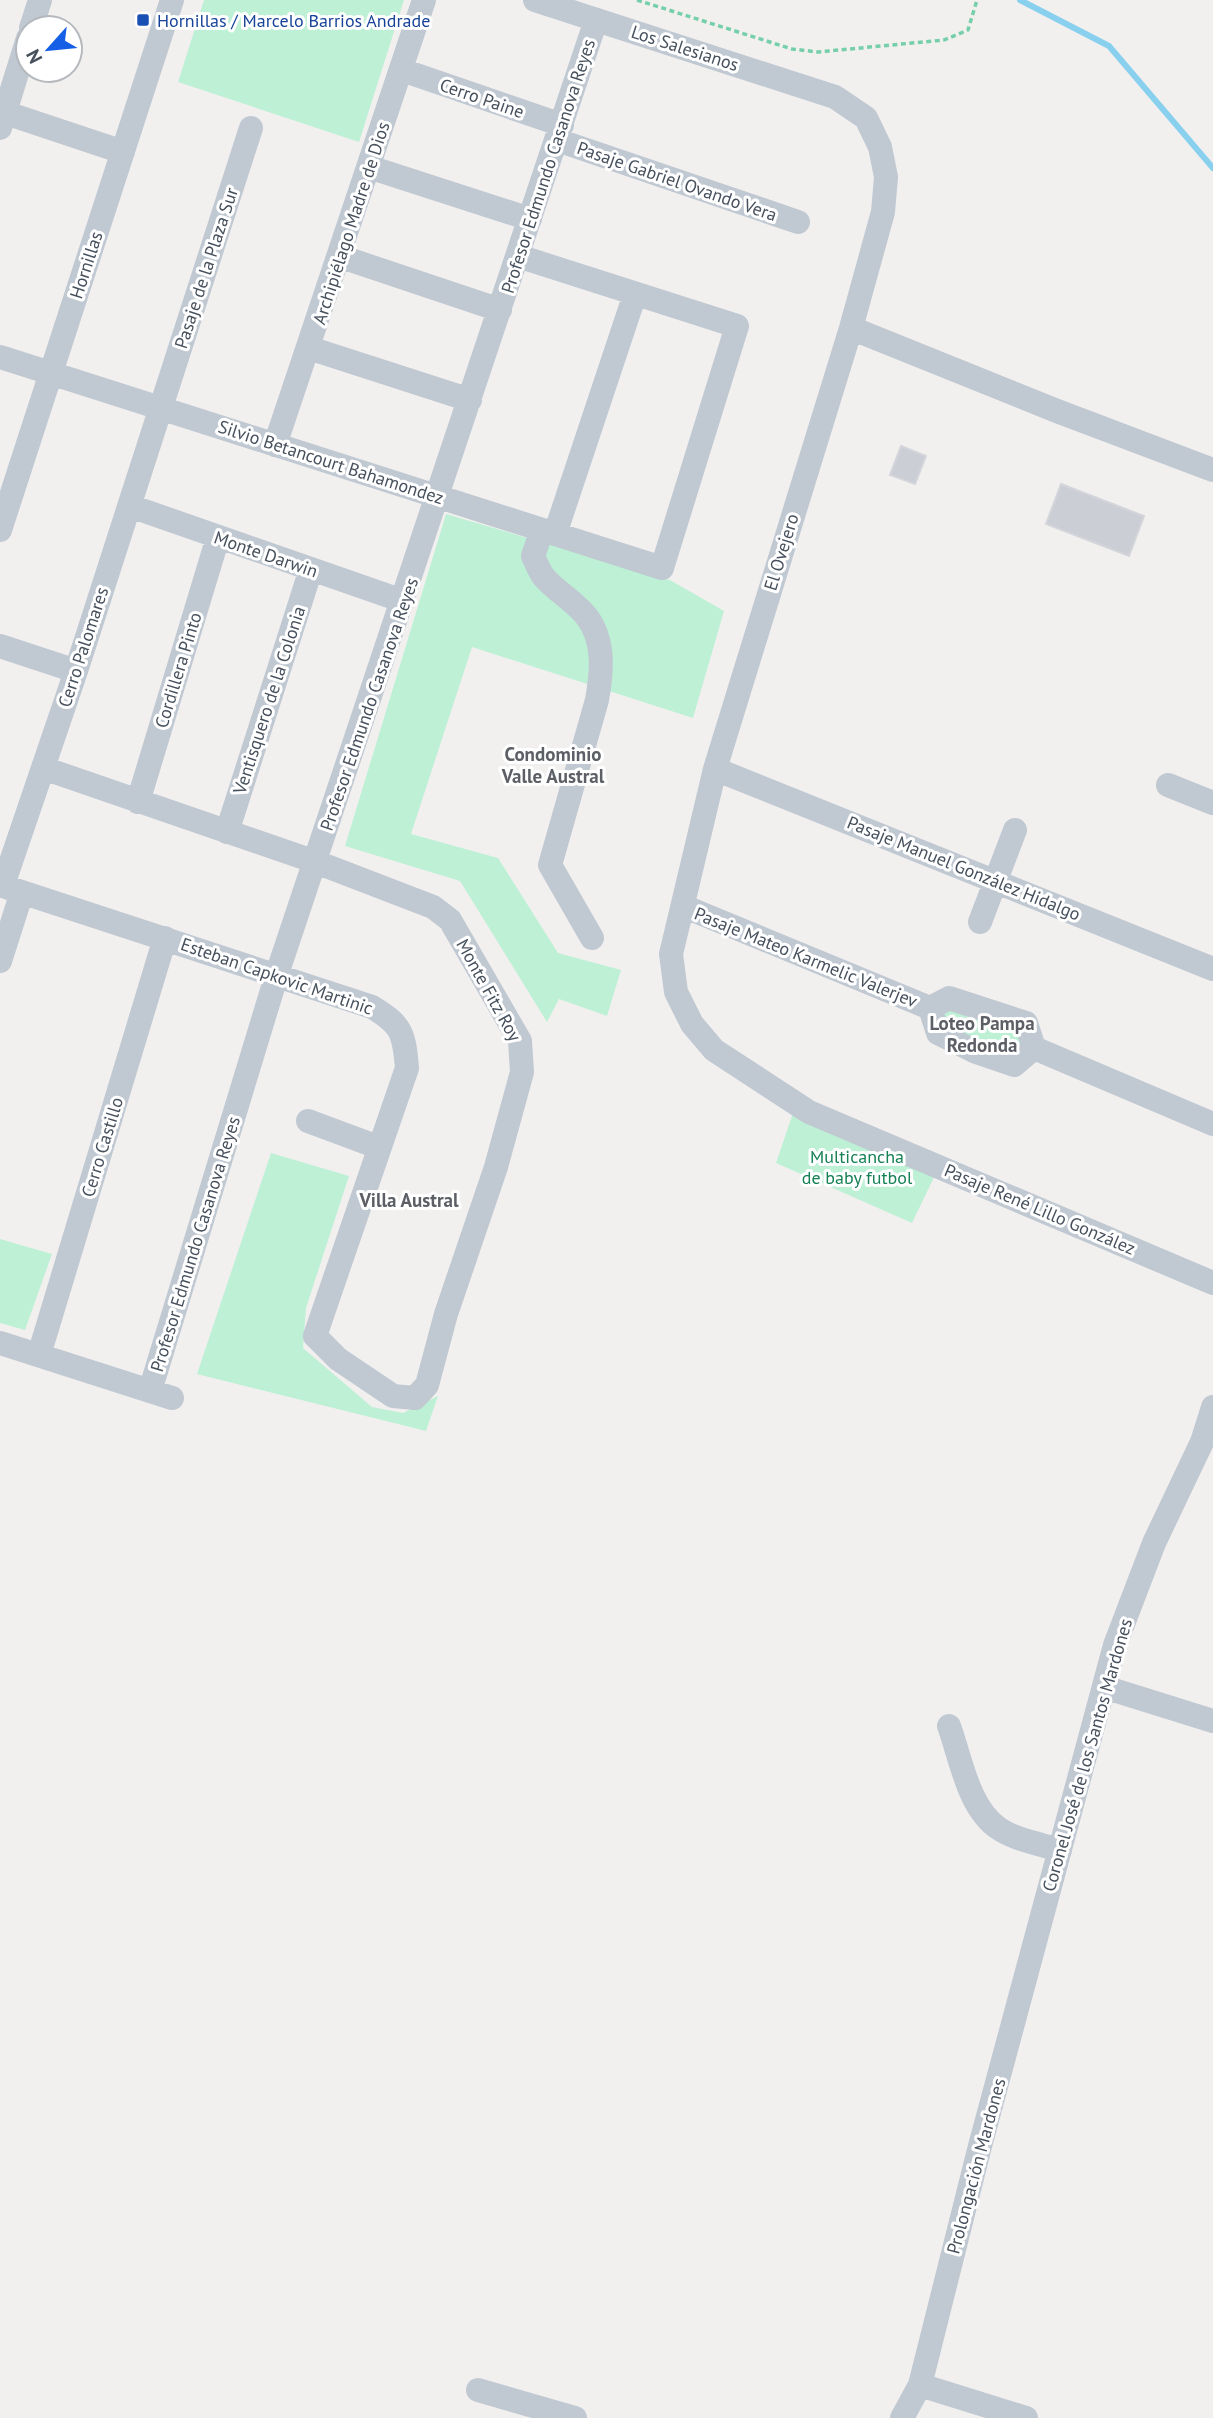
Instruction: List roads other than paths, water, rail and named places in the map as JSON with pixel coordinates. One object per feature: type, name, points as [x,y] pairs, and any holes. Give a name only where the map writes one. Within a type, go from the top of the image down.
[{"type":"street","name":"Hornillas","points":[[0,530],[172,0]]},
{"type":"street","name":"Archipiélago Madre de Dios","points":[[275,444],[425,0]]},
{"type":"street","name":"Los Salesianos","points":[[535,0],[835,97]]},
{"type":"street","name":"Profesor Edmundo Casanova Reyes","points":[[39,1355],[161,1394],[277,974],[404,601],[596,20]]},
{"type":"street","name":"Cerro Paine","points":[[402,70],[559,132]]},
{"type":"street","points":[[14,81],[2,117],[123,152]]},
{"type":"street","name":"El Ovejero","points":[[692,1024],[677,992],[671,954],[715,769],[851,328],[883,212],[886,177],[880,147],[866,118],[835,97]]},
{"type":"street","name":"Pasaje de la Plaza Sur","points":[[162,408],[251,128]]},
{"type":"street","name":"Pasaje Gabriel Ovando Vera","points":[[559,132],[798,222]]},
{"type":"street","points":[[369,167],[530,219]]},
{"type":"street","points":[[339,256],[500,310]]},
{"type":"street","points":[[518,256],[635,293],[549,532],[533,556],[542,575],[586,616],[597,636],[601,657],[597,700],[550,865],[593,938]]},
{"type":"street","name":"Silvio Betancourt Bahamondez","points":[[0,357],[662,568],[737,326],[635,293]]},
{"type":"street","points":[[851,328],[1213,470]]},
{"type":"street","points":[[309,348],[470,400]]},
{"type":"street","name":"Cerro Palomares","points":[[0,961],[8,887],[43,768],[162,408]]},
{"type":"street","name":"Monte Darwin","points":[[130,506],[404,601]]},
{"type":"street","name":"Cordillera Pinto","points":[[138,802],[218,537]]},
{"type":"street","name":"Ventisquero de la Colonia","points":[[227,832],[311,569]]},
{"type":"street","points":[[0,646],[76,671]]},
{"type":"street","name":"Monte Fitz Roy","points":[[43,768],[316,862],[433,908],[450,920],[520,1041],[522,1072],[496,1167],[446,1314],[426,1385],[415,1398],[393,1396],[338,1359],[315,1336]]},
{"type":"street","name":"Pasaje Manuel González Hidalgo","points":[[715,769],[1213,969]]},
{"type":"street","points":[[1168,785],[1213,803]]},
{"type":"street","points":[[980,922],[1015,830]]},
{"type":"street","name":"Esteban Capkovic Martinic","points":[[8,887],[277,974],[372,1007],[393,1020],[405,1043],[407,1068],[315,1336]]},
{"type":"street","name":"Pasaje Mateo Karmelic Valerjev","points":[[683,906],[930,1008],[938,1033],[976,1052],[1014,1065],[1034,1048],[1026,1023],[949,998],[930,1008]]},
{"type":"street","name":"Cerro Castillo","points":[[39,1355],[165,938]]},
{"type":"street","name":"Pasaje René Lillo González","points":[[692,1024],[714,1050],[809,1112],[1213,1283]]},
{"type":"street","points":[[1034,1048],[1213,1124]]},
{"type":"street","points":[[308,1121],[378,1147]]},
{"type":"street","points":[[0,1343],[39,1355]]},
{"type":"street","name":"Coronel José de los Santos Mardones","points":[[1044,1911],[1115,1645],[1149,1555],[1202,1442],[1213,1407]]},
{"type":"street","points":[[1104,1687],[1213,1721]]},
{"type":"street","points":[[949,1726],[974,1799],[988,1819],[1010,1834],[1060,1850]]},
{"type":"street","name":"Prolongación Mardones","points":[[902,2418],[920,2385],[980,2146],[1044,1911]]},
{"type":"street","points":[[920,2385],[1026,2418]]},
{"type":"street","points":[[478,2390],[575,2418]]},
{"type":"waterway","points":[[1020,0],[1109,46],[1213,168]]},
{"type":"place","name":"Hornillas / Marcelo Barrios Andrade","points":[[143,20]]},
{"type":"district","name":"Condominio Valle Austral","points":[[553,765]]},
{"type":"district","name":"Loteo Pampa Redonda","points":[[982,1034]]},
{"type":"district","name":"Villa Austral","points":[[409,1200]]},
{"type":"park label","name":"Multicancha de baby futbol","points":[[857,1166]]}]
